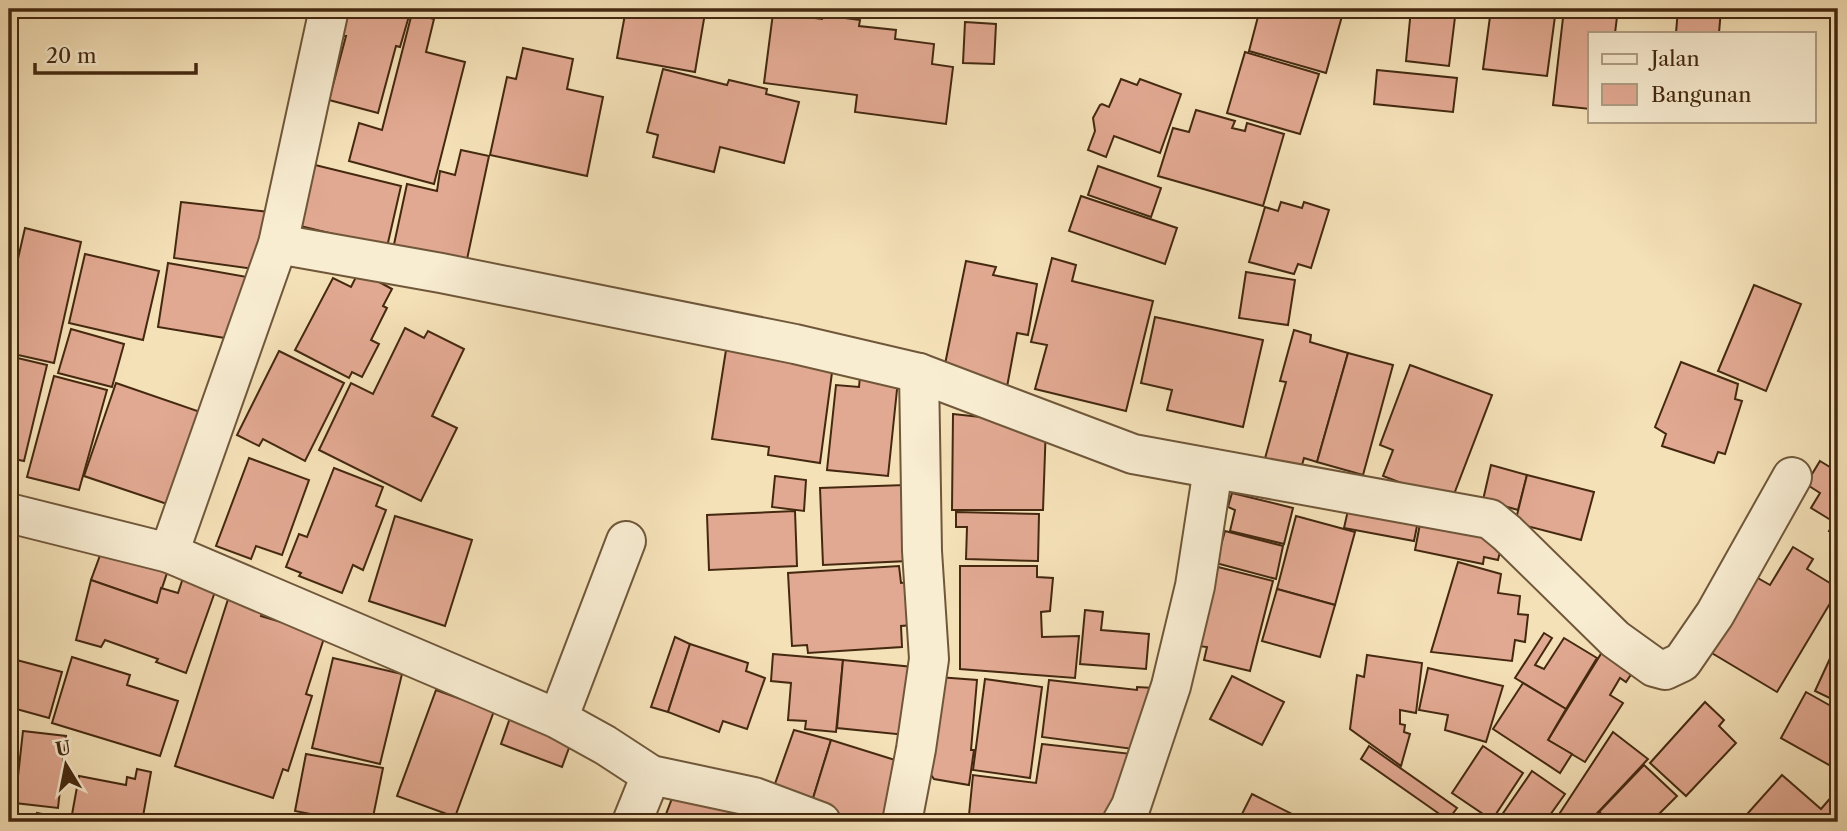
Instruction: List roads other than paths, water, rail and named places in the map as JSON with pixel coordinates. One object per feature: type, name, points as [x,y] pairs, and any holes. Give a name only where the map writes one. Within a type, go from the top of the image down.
[{"type":"street","points":[[169,553],[278,244],[329,9]]},
{"type":"street","points":[[278,244],[795,344],[919,373],[1133,454],[1490,519],[1615,639],[1654,667],[1665,670],[1682,662],[1715,614],[1792,477]]},
{"type":"street","points":[[902,822],[929,659],[922,551],[919,373]]},
{"type":"street","points":[[1122,822],[1131,806],[1171,686],[1195,586],[1213,468]]},
{"type":"street","points":[[9,513],[169,553],[558,719],[651,775],[754,797],[821,822]]},
{"type":"street","points":[[558,719],[626,541]]},
{"type":"street","points":[[632,822],[651,775]]}]
